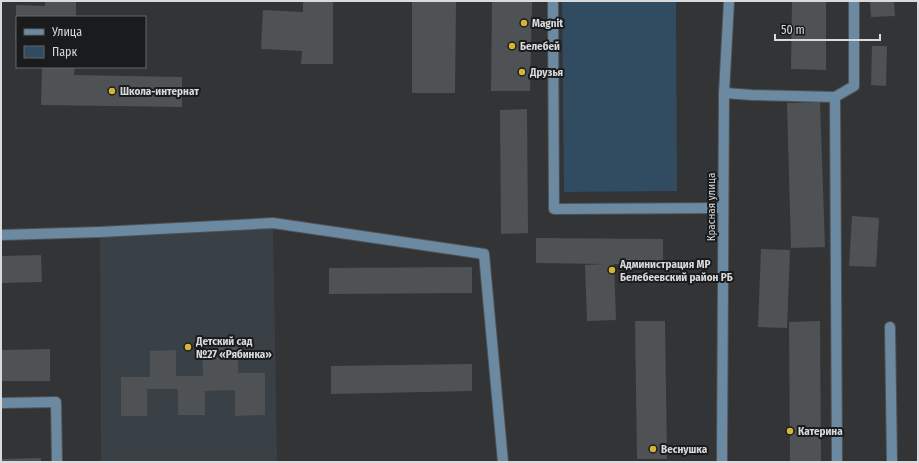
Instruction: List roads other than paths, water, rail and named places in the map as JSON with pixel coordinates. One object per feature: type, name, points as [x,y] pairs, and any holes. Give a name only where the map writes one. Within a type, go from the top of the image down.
[{"type":"street","points":[[553,1],[554,209],[722,208]]},
{"type":"street","name":"Красная улица","points":[[722,462],[722,208],[724,93],[729,1]]},
{"type":"street","points":[[724,93],[835,97],[854,86],[854,1]]},
{"type":"street","points":[[835,97],[837,462]]},
{"type":"street","points":[[1,235],[100,232],[273,223],[484,254],[503,462]]},
{"type":"street","points":[[890,327],[892,462]]},
{"type":"street","points":[[1,403],[56,402],[57,462]]},
{"type":"place","name":"Magnit","points":[[524,23]]},
{"type":"place","name":"Белебей","points":[[512,46]]},
{"type":"place","name":"Друзья","points":[[522,72]]},
{"type":"place","name":"Школа-интернат","points":[[112,91]]},
{"type":"place","name":"Администрация МР Белебеевский район РБ","points":[[612,270]]},
{"type":"place","name":"Детский сад №27 «Рябинка»","points":[[188,347]]},
{"type":"place","name":"Катерина","points":[[790,431]]},
{"type":"place","name":"Веснушка","points":[[653,449]]}]
